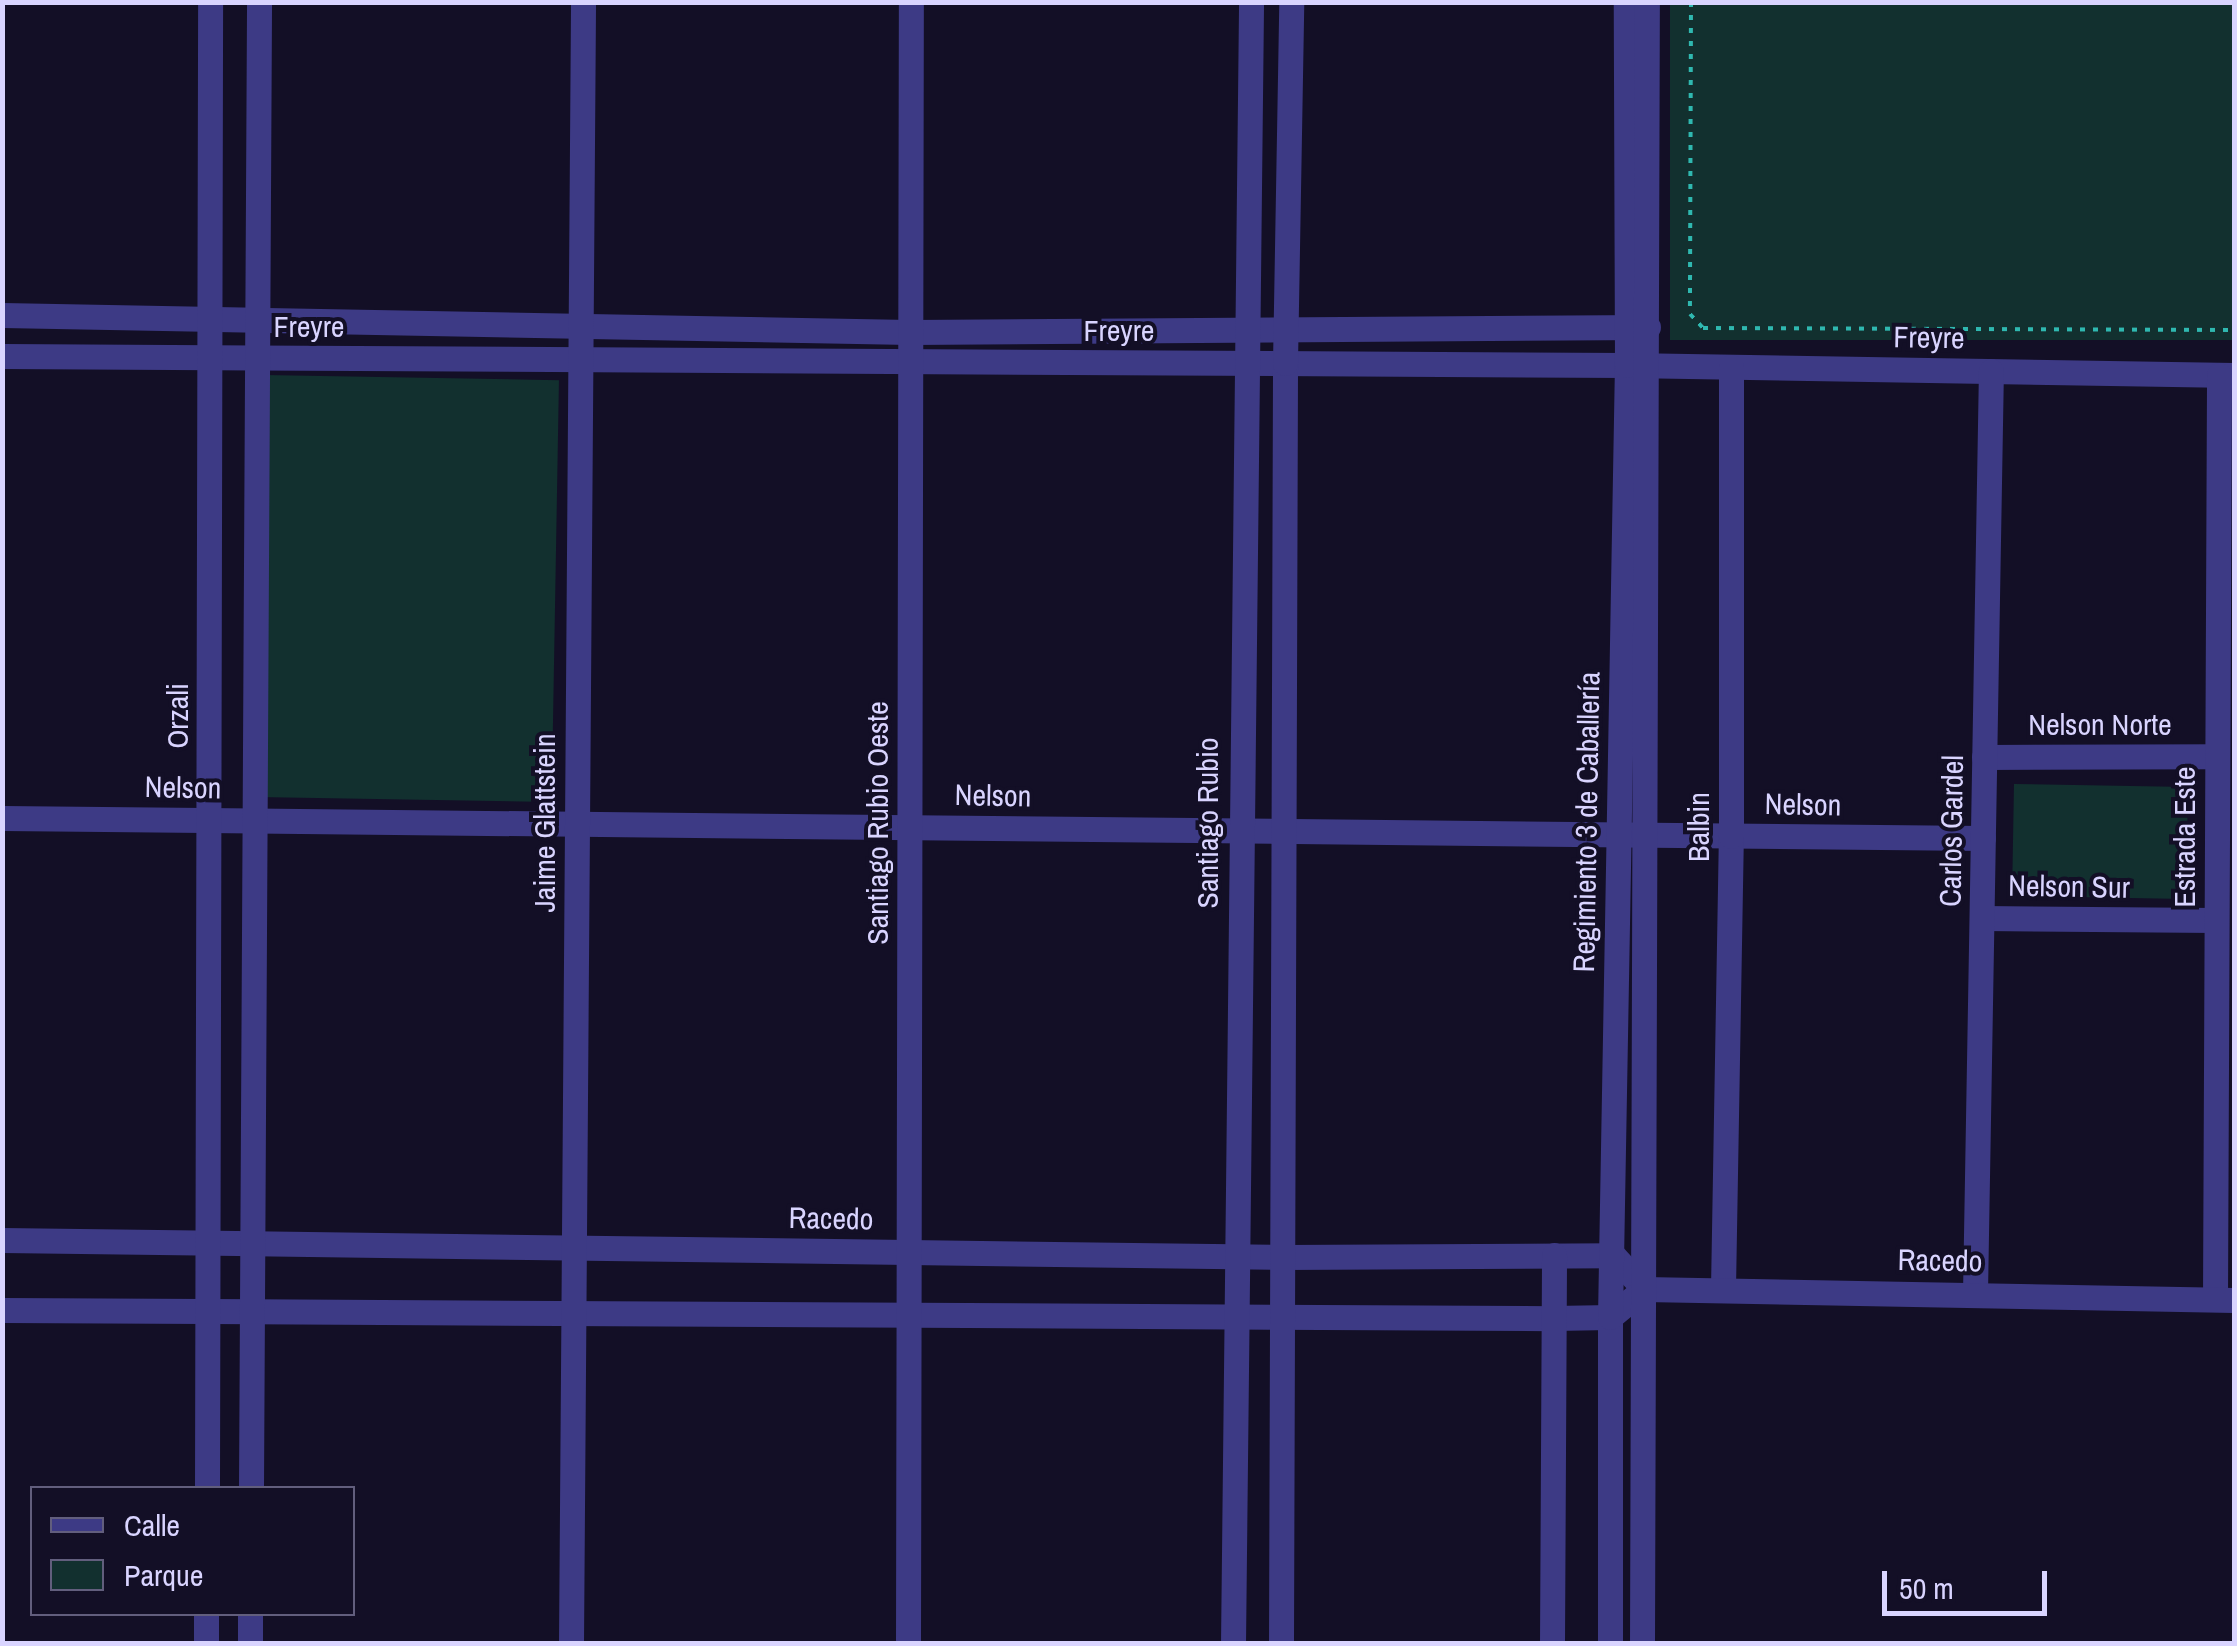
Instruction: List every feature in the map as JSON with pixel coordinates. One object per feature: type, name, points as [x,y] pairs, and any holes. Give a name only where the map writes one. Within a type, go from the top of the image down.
[{"type":"street","name":"Orzali","points":[[207,1486],[210,2]]},
{"type":"street","points":[[251,1486],[259,2]]},
{"type":"street","name":"Jaime Glattstein","points":[[571,1644],[582,2]]},
{"type":"street","name":"Santiago Rubio Oeste","points":[[908,1644],[912,2]]},
{"type":"street","name":"Santiago Rubio","points":[[1233,1644],[1250,2]]},
{"type":"street","points":[[1281,1644],[1284,363],[1291,2]]},
{"type":"street","name":"Regimiento 3 de Caballería","points":[[1626,2],[1637,328]]},
{"type":"street","name":"Regimiento 3 de Caballería","points":[[1642,1644],[1647,833],[1637,328],[1647,2]]},
{"type":"street","name":"Freyre","points":[[2,315],[910,332],[1637,328]]},
{"type":"street","name":"Freyre","points":[[2,356],[1637,365],[2227,375]]},
{"type":"street","name":"Regimiento 3 de Caballería","points":[[1610,1644],[1617,833],[1637,365]]},
{"type":"street","name":"Balbin","points":[[1723,1288],[1731,836],[1731,367]]},
{"type":"street","name":"Carlos Gardel","points":[[1976,1292],[1991,371]]},
{"type":"street","name":"Estrada Este","points":[[2225,1300],[2216,920],[2226,836],[2217,756],[2227,375]]},
{"type":"street","name":"Nelson Norte","points":[[1984,758],[2217,756]]},
{"type":"street","name":"Nelson","points":[[2,818],[1983,838]]},
{"type":"street","name":"Nelson Sur","points":[[1982,918],[2216,920]]},
{"type":"street","name":"Racedo","points":[[2,1240],[1283,1257],[1613,1256]]},
{"type":"street","points":[[1552,1644],[1554,1254]]},
{"type":"street","points":[[2,1310],[1610,1317],[1644,1289],[1613,1256]]},
{"type":"street","name":"Racedo","points":[[1644,1289],[1976,1292],[2225,1300]]},
{"type":"street","points":[[206,1616],[206,1644]]},
{"type":"street","points":[[250,1616],[250,1644]]},
{"type":"path","points":[[1690,2],[1690,314],[1703,328],[2234,330]]},
{"type":"green space","points":[[1670,3],[2234,3],[2234,340],[1670,340]]},
{"type":"green space","points":[[264,375],[559,380],[552,802],[257,797]]},
{"type":"green space","points":[[2014,784],[2188,787],[2186,899],[2012,896]]}]
